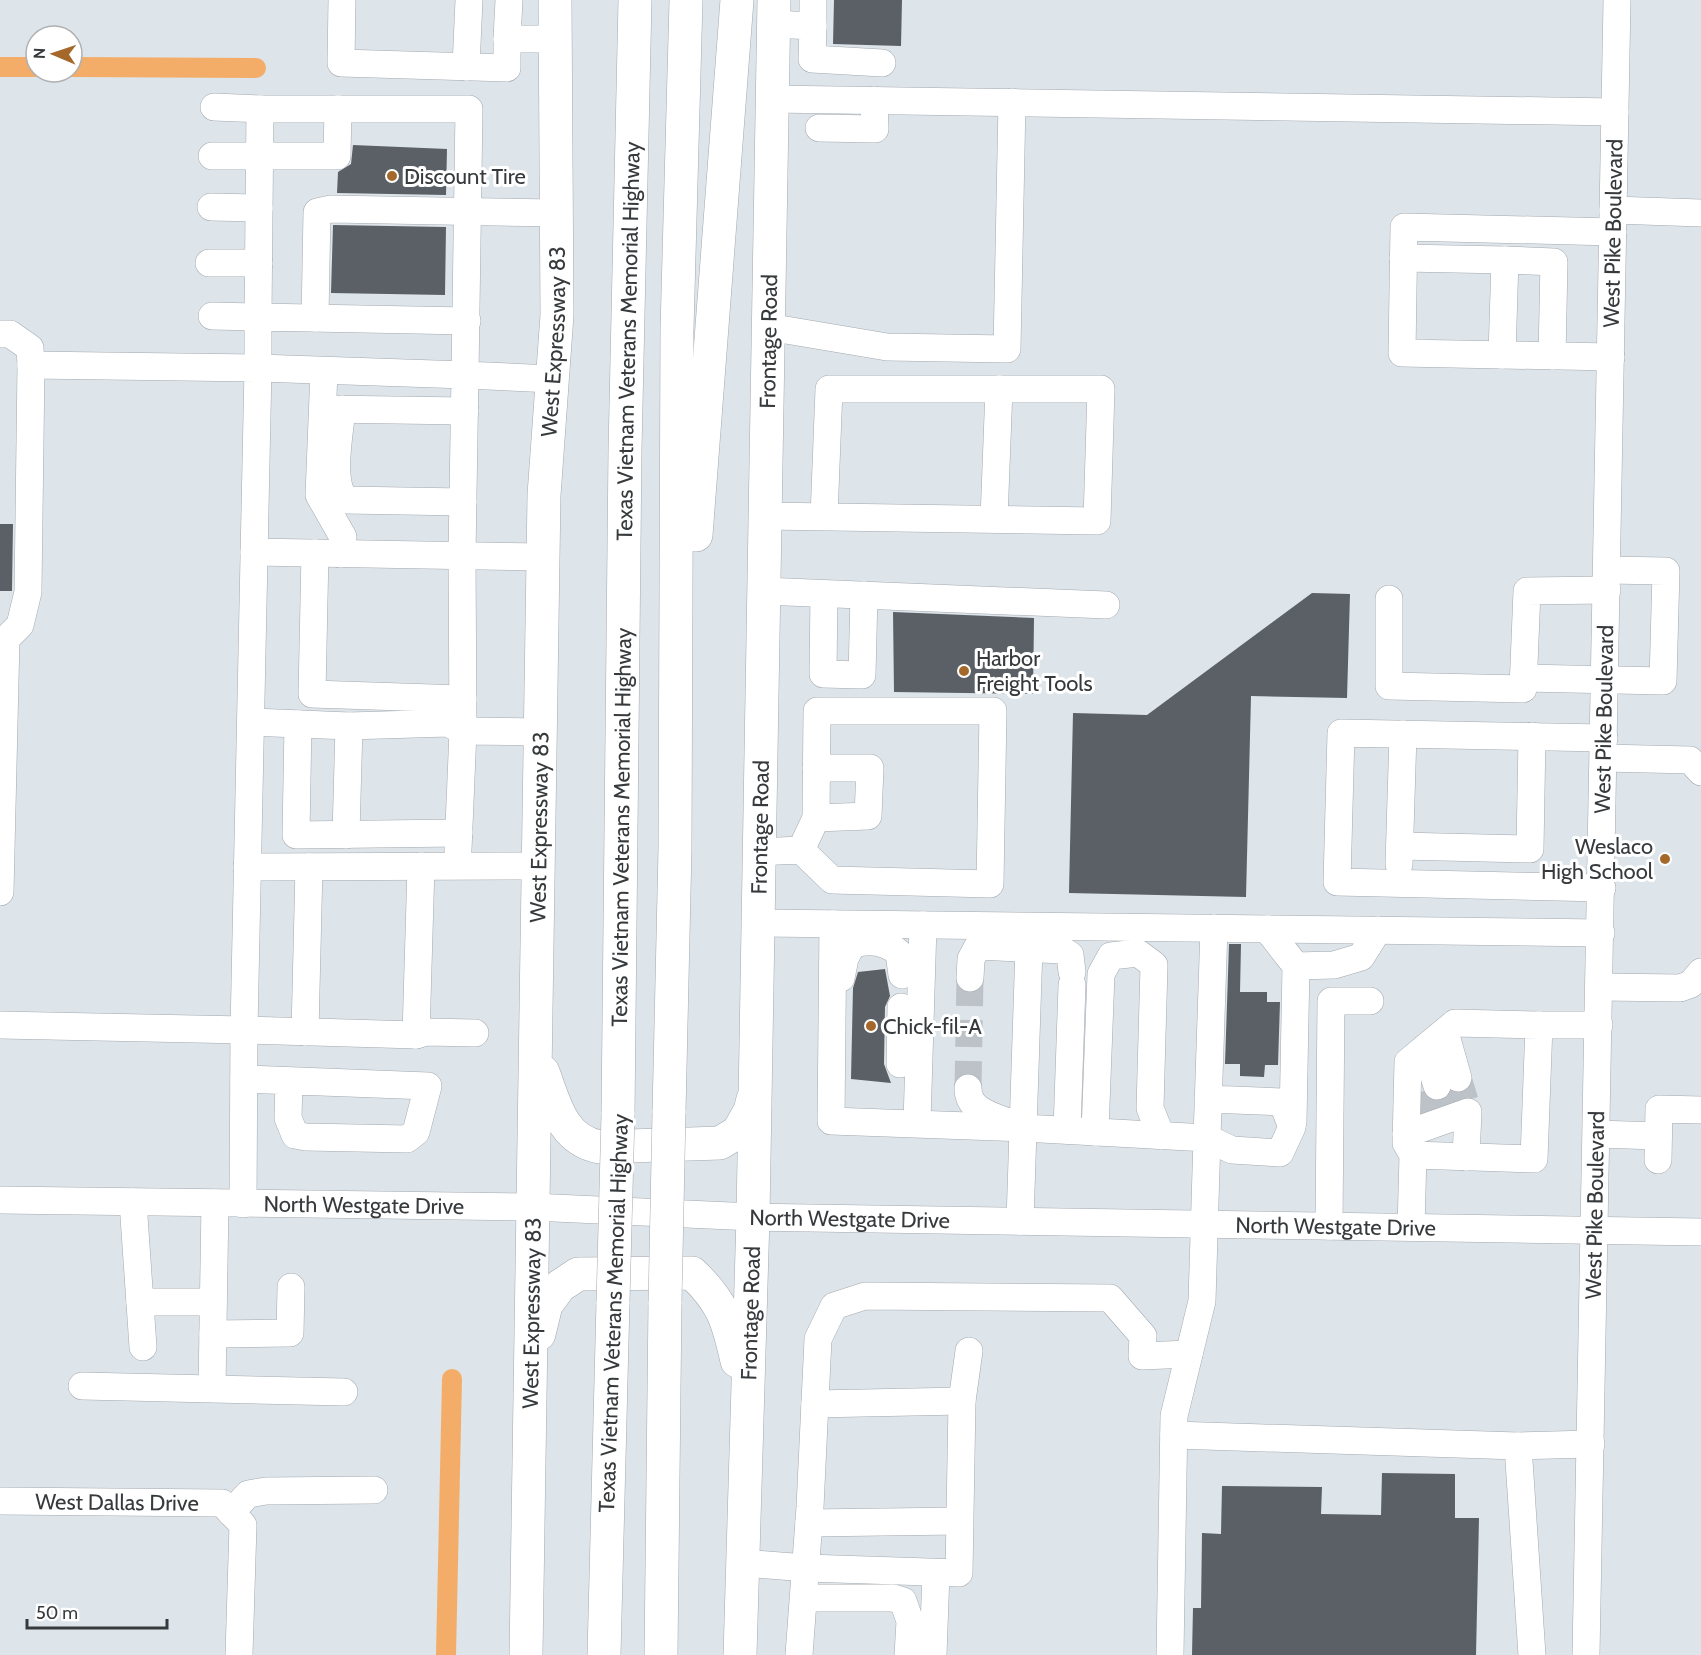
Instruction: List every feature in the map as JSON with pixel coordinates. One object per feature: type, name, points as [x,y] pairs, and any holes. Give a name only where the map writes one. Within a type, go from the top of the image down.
[{"type":"main road","name":"West Expressway 83","points":[[526,1655],[544,495],[557,315],[555,0]]},
{"type":"main road","points":[[624,0],[630,152]]},
{"type":"main road","name":"Texas Vietnam Veterans Memorial Highway","points":[[603,1655],[618,1114],[625,450],[635,0]]},
{"type":"main road","points":[[661,1655],[665,1302],[675,848],[677,329],[686,0]]},
{"type":"main road","points":[[675,848],[710,330],[737,0]]},
{"type":"main road","name":"Frontage Road","points":[[740,1655],[753,1217],[773,12]]},
{"type":"main road","points":[[537,1054],[561,1122],[584,1144],[600,1147],[720,1143],[738,1132],[750,1111],[754,1091]]},
{"type":"main road","points":[[531,1361],[546,1305],[560,1286],[578,1274],[692,1273],[712,1292],[728,1321],[747,1400]]},
{"type":"street","points":[[342,0],[341,63],[507,68],[508,0]]},
{"type":"street","points":[[466,67],[469,0]]},
{"type":"street","name":"West Pike Boulevard","points":[[1586,1655],[1596,1230],[1617,0]]},
{"type":"street","points":[[773,12],[813,13],[812,59],[882,63]]},
{"type":"street","points":[[507,39],[555,39]]},
{"type":"street","points":[[772,99],[1615,112]]},
{"type":"street","points":[[819,128],[875,129],[874,100]]},
{"type":"street","points":[[768,327],[887,347],[1007,349],[1012,102]]},
{"type":"street","points":[[214,107],[469,109],[470,212],[462,555],[464,731],[458,866]]},
{"type":"street","points":[[243,1204],[244,1030],[258,368],[260,109]]},
{"type":"street","points":[[212,156],[338,156],[338,109]]},
{"type":"street","points":[[211,207],[259,208]]},
{"type":"street","points":[[315,318],[317,212],[331,209],[556,213]]},
{"type":"street","points":[[1611,357],[1402,353],[1404,227],[1535,230],[1701,213]]},
{"type":"street","points":[[1534,261],[1535,230]]},
{"type":"street","points":[[1403,258],[1554,262],[1552,356]]},
{"type":"street","points":[[1502,355],[1505,260]]},
{"type":"street","points":[[209,263],[259,263]]},
{"type":"street","points":[[212,316],[467,321]]},
{"type":"street","points":[[0,334],[10,334],[30,348],[31,365],[28,591],[20,624],[6,639],[0,892]]},
{"type":"street","points":[[31,365],[258,368],[552,379]]},
{"type":"street","points":[[324,371],[332,409],[337,478],[340,494],[346,500],[463,502]]},
{"type":"street","points":[[765,516],[824,517],[994,519],[1097,521],[1101,389],[829,389],[824,517]]},
{"type":"street","points":[[994,519],[999,389]]},
{"type":"street","points":[[332,409],[465,411]]},
{"type":"street","points":[[332,409],[319,495],[343,537],[328,554],[312,694],[463,699]]},
{"type":"street","points":[[254,552],[543,557]]},
{"type":"street","points":[[1389,599],[1389,686],[1523,689],[1523,678],[1527,591],[1666,572],[1663,681],[1523,678]]},
{"type":"street","points":[[763,591],[1106,604]]},
{"type":"street","points":[[824,594],[823,674],[861,675],[864,595]]},
{"type":"street","points":[[759,852],[801,850],[832,880],[990,884],[993,711],[817,711],[816,818],[801,850]]},
{"type":"street","points":[[251,722],[349,726],[448,723],[464,731],[541,732]]},
{"type":"street","points":[[298,724],[296,835],[459,833]]},
{"type":"street","points":[[346,835],[349,726]]},
{"type":"street","points":[[1602,888],[1337,882],[1341,732],[1532,736],[1690,759],[1701,771]]},
{"type":"street","points":[[1399,884],[1403,734]]},
{"type":"street","points":[[1400,846],[1530,849],[1532,736]]},
{"type":"street","points":[[816,768],[870,768],[868,816],[816,818]]},
{"type":"street","points":[[416,1035],[421,866]]},
{"type":"street","points":[[248,867],[539,866]]},
{"type":"street","points":[[305,1032],[309,867]]},
{"type":"street","points":[[758,923],[1601,933]]},
{"type":"street","points":[[833,924],[831,1120],[1207,1138],[1232,1150],[1280,1153],[1292,1127],[1296,966],[1267,929]]},
{"type":"street","points":[[917,1123],[923,925]]},
{"type":"street","points":[[1094,927],[1094,960],[1101,975]]},
{"type":"street","points":[[1161,1136],[1165,928]]},
{"type":"street","points":[[1170,1655],[1174,1416],[1202,1301],[1214,928]]},
{"type":"street","points":[[1296,966],[1334,965],[1361,957],[1378,930]]},
{"type":"street","points":[[832,1030],[845,958],[852,945],[862,941],[888,943],[899,953],[902,975]]},
{"type":"street","points":[[970,978],[971,959],[978,946],[1062,950],[1070,955],[1072,979],[1067,1130]]},
{"type":"street","points":[[1020,1221],[1029,947]]},
{"type":"street","points":[[1095,1132],[1101,975],[1104,964],[1111,956],[1138,953],[1148,957],[1154,965],[1150,1108],[1161,1136]]},
{"type":"street","points":[[1600,987],[1680,988],[1691,984],[1701,972]]},
{"type":"street","points":[[1329,1226],[1331,1001],[1370,1001]]},
{"type":"street","points":[[901,1007],[900,1100],[917,1123]]},
{"type":"street","points":[[1426,1048],[1455,1023],[1599,1025]]},
{"type":"street","points":[[0,1025],[416,1035],[427,1032],[475,1033]]},
{"type":"street","points":[[1466,1157],[1534,1159],[1539,1025]]},
{"type":"street","points":[[1426,1048],[1440,1109],[1466,1157]]},
{"type":"street","points":[[1426,1048],[1440,1109],[1466,1157]]},
{"type":"street","points":[[1411,1227],[1440,1109],[1426,1048]]},
{"type":"street","points":[[244,1079],[428,1086],[416,1132],[407,1139],[306,1137],[295,1135],[288,1118],[289,1081]]},
{"type":"street","points":[[968,1088],[968,1097],[973,1106],[1023,1128]]},
{"type":"street","points":[[1208,1099],[1282,1102],[1292,1127]]},
{"type":"street","points":[[1597,1134],[1658,1148],[1659,1109],[1701,1110]]},
{"type":"street","points":[[244,1114],[274,1112],[288,1118]]},
{"type":"street","name":"North Westgate Drive","points":[[0,1200],[532,1207],[753,1217],[1701,1232]]},
{"type":"street","points":[[133,1202],[143,1347]]},
{"type":"street","points":[[212,1388],[215,1203]]},
{"type":"street","points":[[213,1334],[290,1333],[291,1287]]},
{"type":"street","points":[[799,1655],[809,1523],[818,1339],[834,1306],[865,1296],[1110,1298],[1143,1336],[1142,1356],[1189,1354]]},
{"type":"street","points":[[140,1302],[213,1302]]},
{"type":"street","points":[[742,1563],[806,1568],[959,1573],[962,1401],[969,1351]]},
{"type":"street","points":[[82,1386],[344,1392]]},
{"type":"street","points":[[815,1404],[962,1401]]},
{"type":"street","points":[[1174,1435],[1518,1446],[1591,1443]]},
{"type":"street","points":[[1518,1446],[1532,1655]]},
{"type":"street","name":"West Dallas Drive","points":[[231,1513],[248,1494],[266,1491],[374,1490]]},
{"type":"street","name":"West Dallas Drive","points":[[0,1501],[222,1503],[243,1525],[239,1655]]},
{"type":"street","points":[[809,1523],[959,1521]]},
{"type":"street","points":[[933,1655],[936,1573]]},
{"type":"street","points":[[804,1598],[893,1598],[903,1601],[910,1621],[908,1655]]},
{"type":"building","points":[[834,0],[902,0],[901,46],[833,44]]},
{"type":"building","name":"Discount Tire","points":[[353,145],[447,149],[446,195],[337,193],[338,172],[351,164]]},
{"type":"building","points":[[333,225],[446,227],[445,295],[331,293]]},
{"type":"building","points":[[0,524],[13,524],[12,591],[0,591]]},
{"type":"building","points":[[1312,593],[1350,594],[1347,698],[1251,696],[1246,897],[1069,893],[1073,713],[1147,715]]},
{"type":"building","name":"Harbor Freight Tools","points":[[893,612],[1034,618],[1033,694],[894,692]]},
{"type":"building","points":[[1229,944],[1241,944],[1240,992],[1267,992],[1267,1002],[1280,1002],[1278,1065],[1265,1065],[1264,1077],[1240,1076],[1240,1064],[1225,1064]]},
{"type":"building","name":"Chick-fil-A","points":[[885,969],[890,996],[885,1007],[884,1064],[891,1083],[851,1079],[853,988],[858,972]]},
{"type":"building","points":[[1382,1473],[1455,1474],[1455,1518],[1479,1518],[1476,1655],[1192,1655],[1193,1608],[1201,1608],[1202,1533],[1221,1534],[1222,1486],[1322,1487],[1321,1514],[1381,1515]]},
{"type":"waterway","points":[[0,67],[24,67]]},
{"type":"waterway","points":[[84,67],[256,68]]},
{"type":"waterway","points":[[446,1655],[452,1379]]},
{"type":"tunnel","points":[[968,1088],[970,978]]},
{"type":"tunnel","points":[[1458,1078],[1465,1101]]},
{"type":"tunnel","points":[[1437,1086],[1444,1108]]},
{"type":"tunnel","points":[[1418,1093],[1426,1117]]},
{"type":"place","name":"Discount Tire","points":[[392,176]]},
{"type":"place","name":"Harbor Freight Tools","points":[[964,671]]},
{"type":"place","name":"Weslaco High School","points":[[1665,859]]},
{"type":"place","name":"Chick-fil-A","points":[[871,1026]]}]
